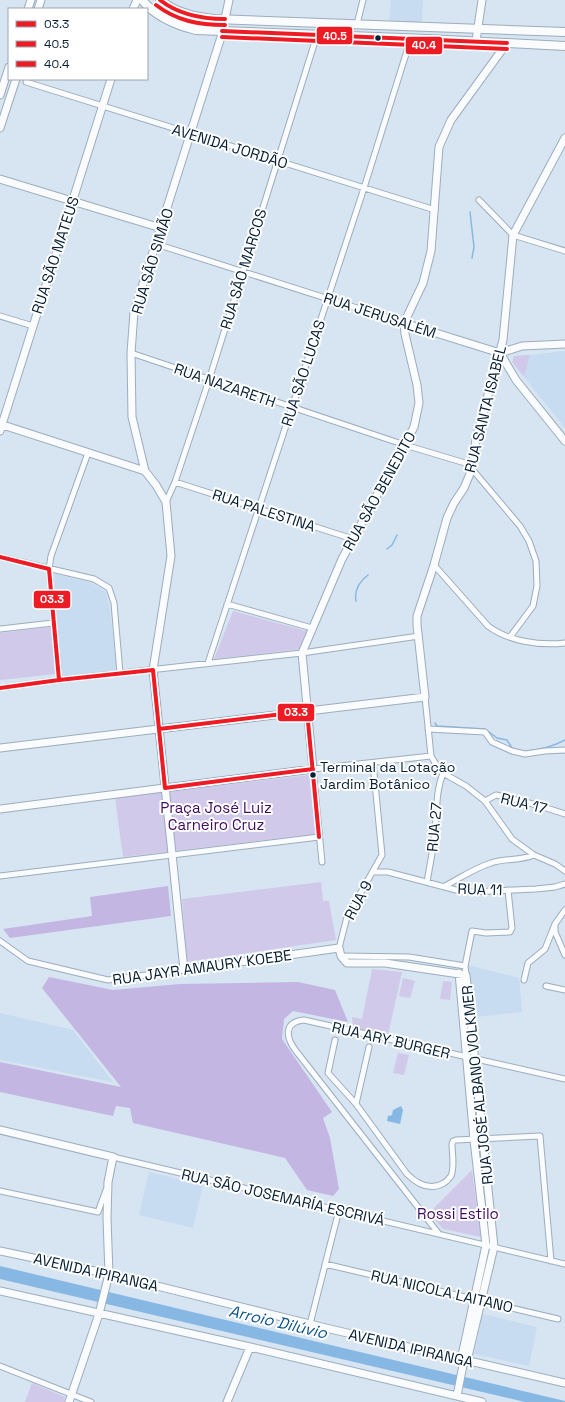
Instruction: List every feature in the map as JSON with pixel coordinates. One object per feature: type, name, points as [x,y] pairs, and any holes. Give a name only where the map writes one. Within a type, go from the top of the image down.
[{"type":"main road","points":[[142,0],[157,15],[178,26],[196,30],[411,38],[565,46]]},
{"type":"main road","points":[[160,0],[180,13],[197,17],[565,32]]},
{"type":"street","name":"RUA SÃO SIMÃO","points":[[184,970],[153,670],[171,556],[166,502],[156,485],[145,471],[132,417],[131,353],[134,312],[191,134],[222,31],[229,0]]},
{"type":"street","points":[[357,24],[363,0]]},
{"type":"street","points":[[476,41],[482,0]]},
{"type":"street","name":"RUA SÃO MARCOS","points":[[166,502],[175,482],[209,380],[316,35]]},
{"type":"street","name":"RUA SÃO LUCAS","points":[[208,663],[364,188],[411,38]]},
{"type":"street","points":[[404,323],[423,283],[431,251],[439,147],[451,120],[507,43]]},
{"type":"street","points":[[0,95],[8,70]]},
{"type":"street","points":[[0,128],[16,80]]},
{"type":"street","name":"RUA SÃO MATEUS","points":[[1,426],[111,80]]},
{"type":"street","name":"AVENIDA JORDÃO","points":[[26,82],[435,210]]},
{"type":"street","name":"RUA SANTA ISABEL","points":[[431,756],[417,616],[434,565],[447,518],[454,503],[464,488],[472,469],[476,439],[503,340],[513,235],[565,138]]},
{"type":"street","points":[[0,179],[161,228]]},
{"type":"street","points":[[478,200],[513,235],[565,251]]},
{"type":"street","name":"RUA JERUSALÉM","points":[[156,244],[500,353]]},
{"type":"street","points":[[0,316],[33,326]]},
{"type":"street","name":"RUA SÃO BENEDITO","points":[[322,862],[306,711],[302,653],[342,559],[414,427],[419,403],[417,385],[405,334],[404,323]]},
{"type":"street","points":[[565,344],[522,346],[500,353],[516,380],[565,441]]},
{"type":"street","name":"RUA NAZARETH","points":[[131,353],[405,445],[465,463],[472,469],[520,526],[530,541],[536,561],[537,586],[533,606],[510,637]]},
{"type":"street","points":[[1,426],[145,471]]},
{"type":"street","points":[[59,680],[49,569],[51,556],[88,453]]},
{"type":"street","name":"RUA PALESTINA","points":[[175,482],[353,539]]},
{"type":"street","points":[[0,557],[94,579],[109,588],[114,603],[120,673]]},
{"type":"street","points":[[434,565],[488,626],[497,633],[522,641],[536,643],[565,643]]},
{"type":"street","points":[[227,604],[312,628]]},
{"type":"street","points":[[0,629],[53,623]]},
{"type":"street","points":[[0,688],[302,653],[419,636]]},
{"type":"street","points":[[0,748],[424,696]]},
{"type":"street","points":[[428,729],[485,732],[492,742],[512,751],[525,754],[565,750]]},
{"type":"street","points":[[0,809],[431,756],[443,773],[466,786],[485,801],[512,839],[534,855],[555,864],[565,871]]},
{"type":"street","name":"RUA 9","points":[[339,948],[346,917],[382,854],[373,763]]},
{"type":"street","name":"RUA 27","points":[[427,882],[435,829],[436,799],[439,782],[443,773]]},
{"type":"street","name":"RUA 17","points":[[485,801],[496,795],[537,805],[565,814]]},
{"type":"street","points":[[0,876],[319,837]]},
{"type":"street","points":[[445,886],[473,870],[492,862],[526,859],[534,855]]},
{"type":"street","name":"RUA 11","points":[[373,872],[388,872],[456,890],[470,892],[555,887],[565,884]]},
{"type":"street","points":[[462,974],[472,931],[486,933],[510,932],[512,928],[508,890]]},
{"type":"street","points":[[524,980],[528,963],[545,949],[555,924],[565,910]]},
{"type":"street","points":[[555,924],[555,932],[565,955]]},
{"type":"street","name":"RUA JAYR AMAURY KOEBE","points":[[0,941],[28,961],[108,980],[339,948]]},
{"type":"street","points":[[339,948],[341,956],[409,957],[465,966]]},
{"type":"street","name":"RUA JOSÉ ALBANO VOLKMER","points":[[341,956],[347,963],[385,963],[462,974],[471,1058],[484,1139],[494,1247],[479,1300],[457,1393]]},
{"type":"street","points":[[546,986],[565,990]]},
{"type":"street","name":"RUA ARY BURGER","points":[[439,1234],[290,1043],[287,1035],[290,1027],[296,1021],[304,1020],[565,1079]]},
{"type":"street","points":[[335,1040],[328,1073],[356,1104],[407,1174],[415,1182],[425,1186],[434,1187],[442,1184],[450,1178],[452,1170],[453,1141],[540,1136],[551,1261]]},
{"type":"street","points":[[356,1104],[369,1047]]},
{"type":"street","name":"RUA JOSÉ ALBANO VOLKMER","points":[[471,1058],[474,1140],[486,1245],[479,1300]]},
{"type":"street","name":"RUA SÃO JOSEMARÍA ESCRIVÁ","points":[[0,1130],[565,1264]]},
{"type":"street","points":[[0,1190],[98,1212],[108,1182],[113,1157]]},
{"type":"street","points":[[69,1402],[100,1310],[109,1274],[107,1218],[108,1182]]},
{"type":"street","points":[[480,1184],[488,1182]]},
{"type":"street","points":[[310,1324],[339,1210]]},
{"type":"street","name":"AVENIDA IPIRANGA","points":[[0,1251],[109,1274],[464,1364],[565,1383]]},
{"type":"street","name":"RUA NICOLA LAITANO","points":[[325,1264],[558,1319]]},
{"type":"street","points":[[0,1291],[100,1310],[250,1347],[457,1393],[482,1402]]},
{"type":"street","points":[[227,1402],[250,1347]]},
{"type":"street","points":[[0,1366],[91,1402]]},
{"type":"shaded area","points":[[391,0],[423,0],[422,24],[389,22]]},
{"type":"shaded area","points":[[565,351],[565,428],[524,377],[530,355]]},
{"type":"shaded area","points":[[54,574],[92,583],[106,592],[110,610],[117,671],[61,678]]},
{"type":"shaded area","points":[[168,886],[171,916],[10,938],[3,929],[92,916],[90,897]]},
{"type":"shaded area","points":[[468,965],[519,978],[522,1012],[476,1017]]},
{"type":"shaded area","points":[[49,977],[113,990],[180,984],[298,982],[335,990],[348,1022],[293,1011],[284,1019],[282,1039],[332,1112],[323,1118],[330,1138],[339,1189],[333,1196],[307,1190],[285,1158],[133,1123],[130,1108],[116,1106],[113,1116],[0,1092],[0,1062],[121,1087],[42,988]]},
{"type":"shaded area","points":[[0,1013],[73,1030],[113,1082],[0,1060]]},
{"type":"shaded area","points":[[149,1172],[203,1185],[193,1228],[139,1215]]},
{"type":"shaded area","points":[[483,1314],[537,1327],[529,1366],[474,1354]]},
{"type":"green space","points":[[530,355],[524,377],[512,362],[514,356]]},
{"type":"green space","points":[[233,611],[307,631],[301,649],[214,659]]},
{"type":"green space","points":[[51,627],[56,674],[0,680],[0,633]]},
{"type":"green space","name":"Praça José Luiz Carneiro Cruz","points":[[309,775],[316,834],[123,857],[115,798]]},
{"type":"green space","points":[[321,882],[323,901],[329,901],[336,940],[187,962],[182,899]]},
{"type":"green space","points":[[372,969],[402,972],[388,1035],[353,1028],[352,1017],[362,1019]]},
{"type":"green space","points":[[403,978],[415,981],[410,998],[399,996]]},
{"type":"green space","points":[[443,981],[452,982],[450,1000],[440,999]]},
{"type":"green space","points":[[398,1053],[409,1055],[404,1075],[393,1073]]},
{"type":"green space","name":"Rossi Estilo","points":[[472,1170],[481,1237],[443,1229],[429,1213]]},
{"type":"green space","points":[[32,1383],[65,1397],[64,1402],[25,1402]]},
{"type":"water","points":[[401,1106],[403,1110],[400,1124],[387,1121],[388,1116],[392,1115],[393,1110]]},
{"type":"water","name":"Arroio Dilúvio","points":[[0,1266],[565,1402],[525,1402],[0,1279]]},
{"type":"waterway","points":[[470,212],[474,247],[472,258]]},
{"type":"waterway","points":[[387,549],[392,545],[397,535]]},
{"type":"waterway","points":[[356,601],[358,586],[368,575]]},
{"type":"waterway","points":[[435,723],[437,726],[485,729],[497,738],[507,740],[512,748],[523,751]]},
{"type":"waterway","points":[[527,751],[551,746],[565,740]]},
{"type":"transit line","name":"40.5","points":[[160,0],[183,13],[199,17],[225,19]]},
{"type":"transit line","name":"40.4","points":[[156,5],[172,15],[189,21],[225,25]]},
{"type":"transit line","name":"40.5","points":[[222,31],[507,43]]},
{"type":"transit line","name":"40.4","points":[[222,37],[507,49]]},
{"type":"transit line","name":"03.3","points":[[0,557],[49,569],[59,680]]},
{"type":"transit line","name":"03.3","points":[[0,688],[153,670],[165,788],[313,769]]},
{"type":"transit line","name":"03.3","points":[[159,729],[307,711],[319,837]]},
{"type":"place","name":"Terminal da Lotação Jardim Botânico","points":[[313,775]]}]
